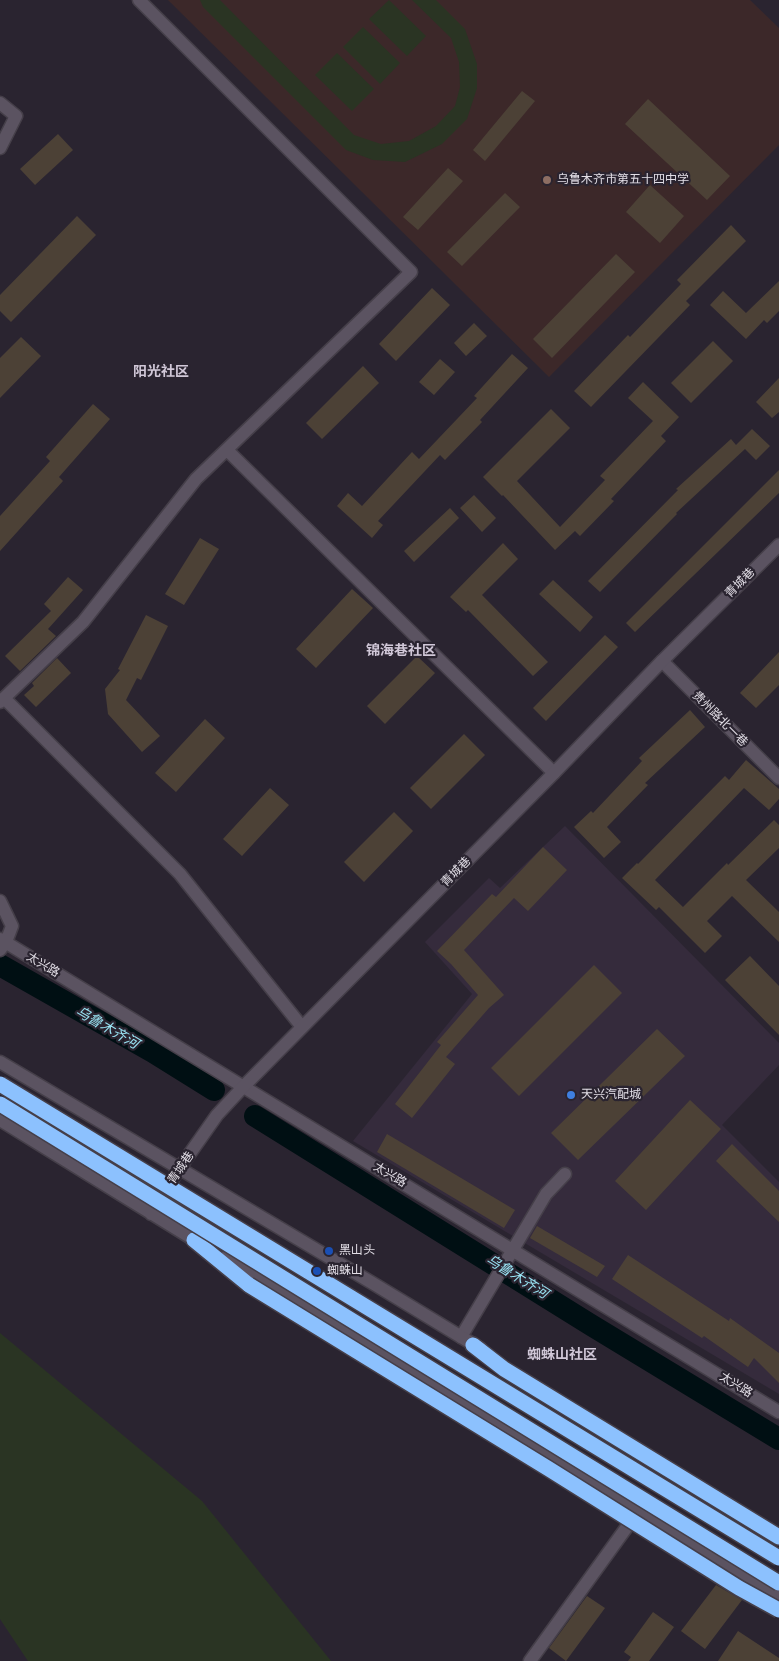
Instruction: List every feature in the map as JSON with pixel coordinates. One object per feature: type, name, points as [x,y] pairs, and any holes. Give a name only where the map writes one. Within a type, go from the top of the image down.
[{"type":"highway","points":[[0,1084],[779,1558]]},
{"type":"highway","points":[[0,1104],[779,1583]]},
{"type":"highway","points":[[194,1240],[249,1285],[739,1588],[779,1610]]},
{"type":"highway","points":[[467,1341],[504,1369],[779,1537]]},
{"type":"street","points":[[140,0],[411,272],[196,479],[83,622],[2,700],[180,874],[302,1027]]},
{"type":"street","points":[[0,103],[16,116],[0,148]]},
{"type":"street","points":[[226,450],[554,773]]},
{"type":"street","name":"青城巷","points":[[151,1214],[179,1169],[217,1115],[243,1087],[554,773],[662,661],[779,545]]},
{"type":"street","name":"贵州路北一巷","points":[[662,661],[779,778]]},
{"type":"street","points":[[0,901],[12,926],[2,944]]},
{"type":"street","name":"太兴路","points":[[2,944],[243,1087],[511,1254],[779,1412]]},
{"type":"street","points":[[0,1062],[467,1341],[779,1532]]},
{"type":"street","points":[[0,1120],[151,1214],[367,1344],[732,1571],[779,1597]]},
{"type":"street","points":[[467,1341],[497,1277],[546,1194],[565,1174]]},
{"type":"street","points":[[530,1661],[638,1512]]},
{"type":"shaded area","name":"乌鲁木齐市第五十四中学","points":[[168,0],[750,0],[779,28],[779,145],[549,377]]},
{"type":"shaded area","name":"天兴汽配城","points":[[565,826],[779,1043],[779,1065],[722,1125],[779,1182],[779,1394],[353,1141],[472,994],[425,942],[489,878],[500,888]]},
{"type":"green space","points":[[200,0],[220,0],[354,135],[381,144],[409,141],[436,126],[455,106],[460,87],[459,62],[451,38],[412,0],[436,0],[465,29],[477,64],[477,88],[467,119],[442,144],[405,162],[373,160],[346,150],[203,7]]},
{"type":"green space","points":[[389,0],[426,36],[407,56],[369,19]]},
{"type":"green space","points":[[363,27],[400,63],[380,84],[343,47]]},
{"type":"green space","points":[[337,53],[374,89],[352,111],[315,75]]},
{"type":"green space","points":[[0,1333],[202,1501],[331,1661],[28,1661],[0,1619]]},
{"type":"building","points":[[522,91],[535,101],[485,161],[473,150]]},
{"type":"building","points":[[648,99],[730,176],[707,200],[625,124]]},
{"type":"building","points":[[58,134],[73,150],[35,185],[20,169]]},
{"type":"building","points":[[448,168],[463,181],[418,230],[403,217]]},
{"type":"building","points":[[650,185],[684,216],[660,243],[626,212]]},
{"type":"building","points":[[505,193],[520,207],[462,266],[447,252]]},
{"type":"building","points":[[77,216],[96,235],[11,322],[0,311],[0,295]]},
{"type":"building","points":[[731,225],[746,241],[686,301],[690,305],[591,407],[574,391],[681,284],[677,280]]},
{"type":"building","points":[[616,254],[635,272],[552,358],[533,339]]},
{"type":"building","points":[[779,281],[779,311],[767,323],[764,320],[746,339],[710,305],[723,291],[746,313]]},
{"type":"building","points":[[432,288],[450,305],[396,361],[379,344]]},
{"type":"building","points":[[474,323],[487,336],[466,356],[454,343]]},
{"type":"building","points":[[21,337],[41,356],[0,398],[0,358]]},
{"type":"building","points":[[713,341],[733,361],[691,403],[671,383]]},
{"type":"building","points":[[512,354],[528,368],[480,420],[482,422],[445,460],[440,455],[378,521],[383,525],[372,538],[337,506],[348,493],[362,506],[412,452],[419,459],[477,398],[474,396]]},
{"type":"building","points":[[440,359],[455,372],[434,395],[419,382]]},
{"type":"building","points":[[363,366],[379,383],[322,439],[306,423]]},
{"type":"building","points":[[779,378],[779,412],[772,418],[756,402]]},
{"type":"building","points":[[643,382],[679,417],[661,436],[666,441],[611,499],[614,501],[580,536],[575,531],[555,550],[503,495],[483,477],[551,409],[570,428],[517,481],[560,527],[605,480],[600,476],[653,421],[628,398]]},
{"type":"building","points":[[93,404],[110,419],[59,477],[63,481],[0,551],[0,516],[50,461],[46,457]]},
{"type":"building","points":[[752,429],[770,446],[756,460],[745,449],[676,513],[600,592],[588,581],[678,490],[676,489],[731,439],[736,445]]},
{"type":"building","points":[[779,470],[779,493],[635,632],[626,623]]},
{"type":"building","points":[[474,495],[496,518],[482,532],[460,508]]},
{"type":"building","points":[[450,508],[459,518],[414,562],[404,551]]},
{"type":"building","points":[[200,538],[219,549],[184,605],[165,594]]},
{"type":"building","points":[[503,543],[518,559],[482,595],[548,662],[533,676],[468,610],[466,612],[450,597]]},
{"type":"building","points":[[68,577],[83,590],[48,629],[56,636],[20,671],[5,656],[51,611],[44,604]]},
{"type":"building","points":[[553,580],[593,617],[580,632],[539,594]]},
{"type":"building","points":[[352,589],[373,608],[316,668],[296,649]]},
{"type":"building","points":[[146,615],[168,626],[141,680],[137,678],[126,700],[160,736],[142,752],[108,714],[105,689],[120,670],[118,669]]},
{"type":"building","points":[[605,635],[618,647],[546,721],[533,708]]},
{"type":"building","points":[[779,652],[779,685],[756,708],[740,693]]},
{"type":"building","points":[[417,656],[435,673],[385,724],[367,706]]},
{"type":"building","points":[[57,658],[71,673],[36,707],[24,695],[34,686],[32,683]]},
{"type":"building","points":[[690,710],[705,727],[645,783],[648,785],[607,827],[621,842],[604,858],[574,827],[591,811],[593,813],[642,761],[639,758]]},
{"type":"building","points":[[205,719],[225,738],[176,792],[155,773]]},
{"type":"building","points":[[464,734],[485,755],[431,809],[410,788]]},
{"type":"building","points":[[746,760],[779,789],[779,799],[769,810],[744,788],[655,880],[683,907],[774,820],[779,825],[779,848],[746,880],[779,912],[779,942],[732,896],[707,921],[722,936],[705,953],[659,907],[656,910],[622,878],[725,776],[729,780]]},
{"type":"building","points":[[270,788],[289,805],[242,856],[223,839]]},
{"type":"building","points":[[394,812],[413,831],[364,882],[344,862]]},
{"type":"building","points":[[543,847],[567,870],[528,911],[514,898],[464,950],[504,995],[489,1008],[446,1057],[455,1064],[412,1118],[395,1104],[441,1045],[437,1042],[478,995],[437,951],[492,894],[496,897]]},
{"type":"building","points":[[750,956],[779,986],[779,1035],[725,980]]},
{"type":"building","points":[[594,965],[622,993],[519,1096],[491,1068]]},
{"type":"building","points":[[657,1029],[685,1056],[578,1160],[551,1133]]},
{"type":"building","points":[[690,1100],[721,1129],[646,1210],[615,1181]]},
{"type":"building","points":[[387,1134],[515,1210],[504,1228],[377,1152]]},
{"type":"building","points":[[732,1144],[779,1191],[779,1222],[716,1161]]},
{"type":"building","points":[[537,1226],[605,1266],[597,1277],[530,1238]]},
{"type":"building","points":[[628,1255],[729,1321],[730,1318],[779,1353],[779,1383],[754,1358],[748,1367],[704,1336],[702,1338],[612,1279]]},
{"type":"building","points":[[716,1585],[742,1600],[705,1649],[681,1631]]},
{"type":"building","points":[[587,1596],[605,1608],[566,1661],[549,1648]]},
{"type":"building","points":[[653,1612],[674,1627],[649,1661],[628,1661],[631,1657],[624,1652]]},
{"type":"building","points":[[738,1631],[779,1658],[779,1661],[718,1661]]},
{"type":"waterway","name":"乌鲁木齐河","points":[[0,965],[153,1052],[214,1090]]},
{"type":"waterway","name":"乌鲁木齐河","points":[[255,1116],[591,1325],[779,1439]]},
{"type":"place","name":"乌鲁木齐市第五十四中学","points":[[547,180]]},
{"type":"place","name":"天兴汽配城","points":[[571,1095]]},
{"type":"place","name":"黑山头","points":[[329,1251]]},
{"type":"place","name":"蜘蛛山","points":[[317,1271]]},
{"type":"district","name":"阳光社区","points":[[161,372]]},
{"type":"district","name":"锦海巷社区","points":[[401,651]]},
{"type":"district","name":"蜘蛛山社区","points":[[562,1355]]}]
